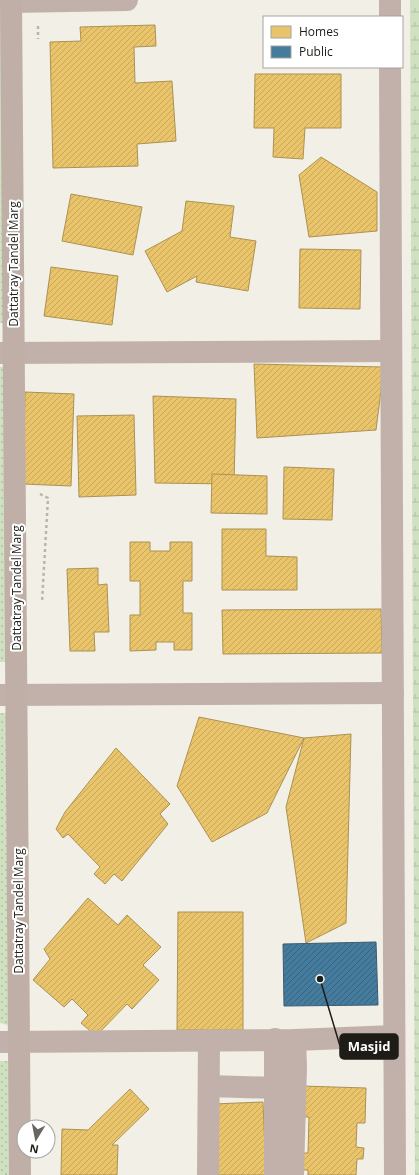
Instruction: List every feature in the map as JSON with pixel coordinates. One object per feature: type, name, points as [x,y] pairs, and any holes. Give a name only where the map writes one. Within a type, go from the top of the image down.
[{"type":"main road","name":"Dattatray Tandel Marg","points":[[11,1],[7,353],[10,1042],[20,1175]]},
{"type":"street","points":[[11,1],[127,0]]},
{"type":"street","points":[[390,0],[390,16]]},
{"type":"street","points":[[390,68],[395,1175]]},
{"type":"street","points":[[7,353],[391,351]]},
{"type":"street","points":[[8,695],[393,693]]},
{"type":"street","points":[[10,1042],[285,1039],[394,1036]]},
{"type":"street","points":[[275,1175],[275,1088],[285,1039]]},
{"type":"street","points":[[285,1039],[296,1068],[293,1175]]},
{"type":"street","points":[[208,1175],[209,1040]]},
{"type":"street","points":[[209,1086],[275,1088]]},
{"type":"green space","points":[[0,0],[2,0],[4,323],[0,323]]},
{"type":"green space","points":[[410,0],[419,0],[419,1175],[415,1175]]},
{"type":"green space","points":[[0,367],[4,367],[8,662],[0,662]]},
{"type":"green space","points":[[0,713],[6,713],[8,1025],[0,1023]]},
{"type":"green space","points":[[0,1061],[9,1061],[9,1175],[0,1175]]},
{"type":"building: Homes","points":[[155,25],[156,46],[134,47],[135,83],[172,81],[176,141],[137,144],[138,166],[53,168],[50,42],[81,41],[80,27]]},
{"type":"building: Homes","points":[[255,74],[341,74],[341,128],[305,128],[303,159],[273,157],[274,128],[254,128]]},
{"type":"building: Homes","points":[[321,157],[377,192],[377,231],[309,237],[299,175]]},
{"type":"building: Homes","points":[[71,194],[142,207],[133,255],[62,241]]},
{"type":"building: Homes","points":[[186,201],[234,206],[230,237],[256,241],[248,291],[196,282],[197,276],[167,292],[145,251],[182,231]]},
{"type":"building: Homes","points":[[300,249],[361,250],[360,309],[299,308]]},
{"type":"building: Homes","points":[[51,267],[118,276],[112,325],[44,316]]},
{"type":"building: Homes","points":[[254,364],[384,367],[376,430],[257,438]]},
{"type":"building: Homes","points":[[25,392],[74,394],[71,486],[23,484]]},
{"type":"building: Homes","points":[[153,396],[236,399],[234,484],[155,483]]},
{"type":"building: Homes","points":[[134,415],[136,495],[79,497],[77,416]]},
{"type":"building: Homes","points":[[284,467],[334,469],[332,520],[283,519]]},
{"type":"building: Homes","points":[[212,474],[267,476],[267,514],[211,513]]},
{"type":"building: Homes","points":[[222,529],[266,529],[266,556],[297,557],[297,590],[222,590]]},
{"type":"building: Homes","points":[[130,542],[150,542],[150,551],[170,551],[170,542],[192,542],[192,581],[183,581],[183,613],[192,613],[192,650],[174,650],[174,642],[156,642],[156,650],[130,651],[130,615],[140,615],[140,581],[130,581]]},
{"type":"building: Homes","points":[[98,568],[98,585],[107,584],[109,632],[94,632],[95,651],[70,651],[67,569]]},
{"type":"building: Homes","points":[[381,609],[382,653],[223,654],[222,610]]},
{"type":"building: Homes","points":[[199,717],[304,738],[267,813],[212,842],[177,786]]},
{"type":"building: Homes","points":[[351,734],[346,923],[306,943],[286,807],[304,738]]},
{"type":"building: Homes","points":[[116,748],[170,804],[160,814],[168,824],[122,881],[114,874],[105,884],[94,874],[100,867],[68,834],[63,838],[56,829],[65,812]]},
{"type":"building: Homes","points":[[88,898],[118,925],[127,915],[161,947],[143,965],[159,980],[132,1009],[127,1004],[96,1036],[81,1023],[88,1015],[72,999],[64,1007],[33,980],[50,959],[44,949]]},
{"type":"building: Homes","points":[[178,912],[243,912],[243,1030],[177,1030]]},
{"type":"building: Homes","points":[[302,1086],[366,1088],[365,1123],[357,1123],[356,1147],[364,1148],[363,1159],[357,1159],[356,1175],[308,1175],[308,1170],[303,1170],[303,1153],[308,1153],[309,1117],[301,1117]]},
{"type":"building: Homes","points":[[130,1089],[149,1109],[112,1145],[118,1145],[117,1175],[61,1175],[62,1129],[88,1130]]},
{"type":"building: Homes","points":[[263,1102],[266,1175],[216,1175],[213,1104]]},
{"type":"building: Public","points":[[376,942],[378,1005],[284,1006],[283,944]]},
{"type":"place","name":"Masjid","points":[[320,979]]}]
